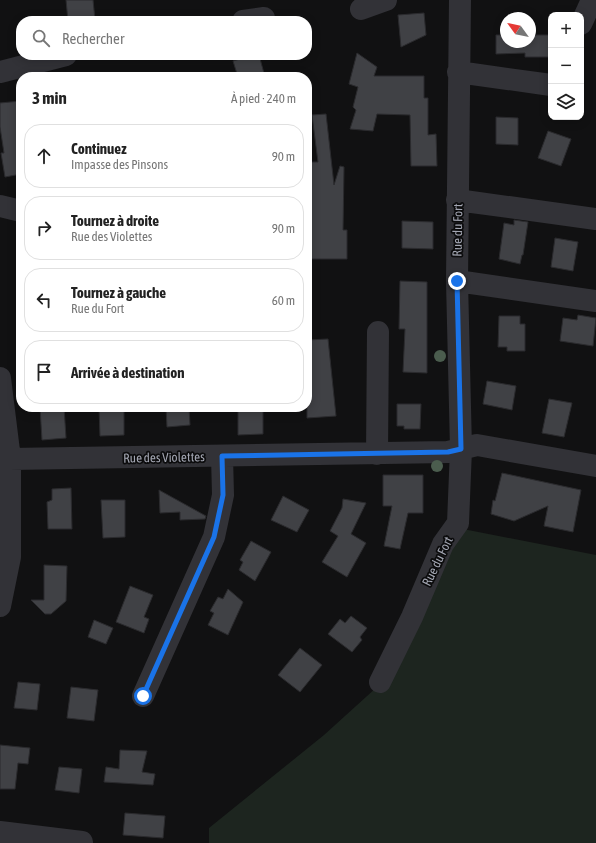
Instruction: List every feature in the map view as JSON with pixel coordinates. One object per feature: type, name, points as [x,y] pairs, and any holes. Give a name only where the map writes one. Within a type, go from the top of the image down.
[{"type":"street","points":[[361,9],[386,0]]},
{"type":"street","name":"Rue du Fort","points":[[380,682],[412,617],[443,544],[458,523],[461,449],[457,281],[458,72],[460,0]]},
{"type":"street","points":[[584,17],[592,0]]},
{"type":"street","points":[[0,72],[47,60]]},
{"type":"street","points":[[458,72],[548,85]]},
{"type":"street","points":[[458,200],[596,219]]},
{"type":"street","points":[[0,206],[16,210]]},
{"type":"street","points":[[457,281],[596,301]]},
{"type":"street","points":[[377,454],[378,332]]},
{"type":"street","points":[[0,378],[10,459],[10,557],[0,606]]},
{"type":"street","name":"Rue des Violettes","points":[[10,459],[377,454],[448,452],[477,446],[596,466]]},
{"type":"street","points":[[143,696],[214,537],[223,495],[222,456]]},
{"type":"street","points":[[0,832],[82,842]]},
{"type":"shaded area","points":[[463,529],[596,555],[596,843],[209,843],[209,828],[324,735],[377,687]]},
{"type":"building","points":[[66,0],[93,0],[95,16],[68,16]]},
{"type":"building","points":[[424,13],[426,35],[401,47],[398,15]]},
{"type":"building","points":[[496,35],[500,35],[500,48],[536,48],[536,35],[548,35],[548,57],[525,57],[525,53],[496,54]]},
{"type":"building","points":[[357,53],[377,67],[374,76],[424,76],[424,98],[428,98],[428,135],[436,134],[437,166],[411,166],[410,115],[377,114],[373,131],[350,129],[356,110],[353,107],[358,87],[349,84]]},
{"type":"building","points":[[260,60],[264,72],[236,72],[233,61]]},
{"type":"building","points":[[16,101],[16,175],[5,177],[1,153],[4,153],[0,127],[0,103]]},
{"type":"building","points":[[326,114],[334,185],[340,166],[344,167],[343,230],[347,230],[347,259],[312,259],[312,162],[318,162],[312,115]]},
{"type":"building","points":[[496,117],[518,118],[518,145],[496,144]]},
{"type":"building","points":[[548,131],[571,139],[561,166],[538,158]]},
{"type":"building","points":[[514,220],[528,222],[523,255],[520,264],[499,259],[504,223],[514,225]]},
{"type":"building","points":[[402,221],[433,222],[433,249],[402,248]]},
{"type":"building","points":[[555,238],[578,242],[573,271],[551,267]]},
{"type":"building","points":[[400,281],[427,282],[427,373],[403,372],[405,329],[399,329]]},
{"type":"building","points":[[578,315],[596,318],[593,346],[560,341],[563,318],[577,320]]},
{"type":"building","points":[[499,316],[520,316],[520,324],[525,324],[525,351],[507,351],[507,347],[498,347]]},
{"type":"building","points":[[328,339],[336,416],[307,418],[307,412],[312,412],[312,340]]},
{"type":"building","points":[[487,381],[516,386],[512,410],[483,404]]},
{"type":"building","points":[[549,399],[572,403],[564,437],[542,433]]},
{"type":"building","points":[[397,404],[421,404],[420,429],[404,429],[404,426],[397,426]]},
{"type":"building","points":[[40,412],[64,412],[66,438],[42,440]]},
{"type":"building","points":[[99,412],[124,412],[124,435],[100,436]]},
{"type":"building","points":[[166,412],[189,412],[190,425],[167,427]]},
{"type":"building","points":[[238,412],[263,412],[263,434],[238,435]]},
{"type":"building","points":[[502,473],[581,490],[573,532],[544,526],[548,506],[514,521],[491,514],[493,500],[495,501]]},
{"type":"building","points":[[383,475],[423,475],[423,513],[408,513],[400,549],[384,546],[392,506],[383,506]]},
{"type":"building","points":[[71,488],[72,529],[48,529],[47,502],[52,500],[52,489]]},
{"type":"building","points":[[159,490],[206,516],[205,519],[180,520],[180,512],[160,513]]},
{"type":"building","points":[[283,496],[309,510],[297,532],[271,520]]},
{"type":"building","points":[[343,499],[366,503],[351,534],[366,543],[347,577],[322,562],[338,536],[330,531],[342,508]]},
{"type":"building","points":[[101,500],[125,500],[125,537],[103,538]]},
{"type":"building","points":[[251,541],[271,552],[255,581],[239,570],[243,562],[240,560]]},
{"type":"building","points":[[44,565],[67,566],[66,601],[51,614],[45,614],[31,600],[44,600]]},
{"type":"building","points":[[130,586],[153,595],[144,617],[149,619],[144,633],[116,622]]},
{"type":"building","points":[[228,589],[243,602],[228,635],[208,625],[214,613],[210,611],[218,597],[223,599]]},
{"type":"building","points":[[351,616],[367,628],[360,637],[362,640],[352,652],[328,634],[340,619],[345,623]]},
{"type":"building","points":[[94,620],[113,628],[106,644],[88,637]]},
{"type":"building","points":[[300,648],[322,665],[300,692],[278,675]]},
{"type":"building","points":[[18,682],[40,684],[37,710],[14,708]]},
{"type":"building","points":[[71,687],[98,690],[94,721],[67,718]]},
{"type":"building","points":[[0,745],[30,748],[28,764],[18,763],[15,789],[0,789]]},
{"type":"building","points":[[120,750],[147,751],[142,772],[155,774],[153,785],[104,782],[106,767],[119,769]]},
{"type":"building","points":[[59,767],[82,769],[79,793],[55,790]]},
{"type":"building","points":[[125,813],[165,816],[163,838],[123,835]]},
{"type":"route","points":[[143,696],[214,537],[223,495],[222,456],[448,452],[461,449],[457,281]]}]
